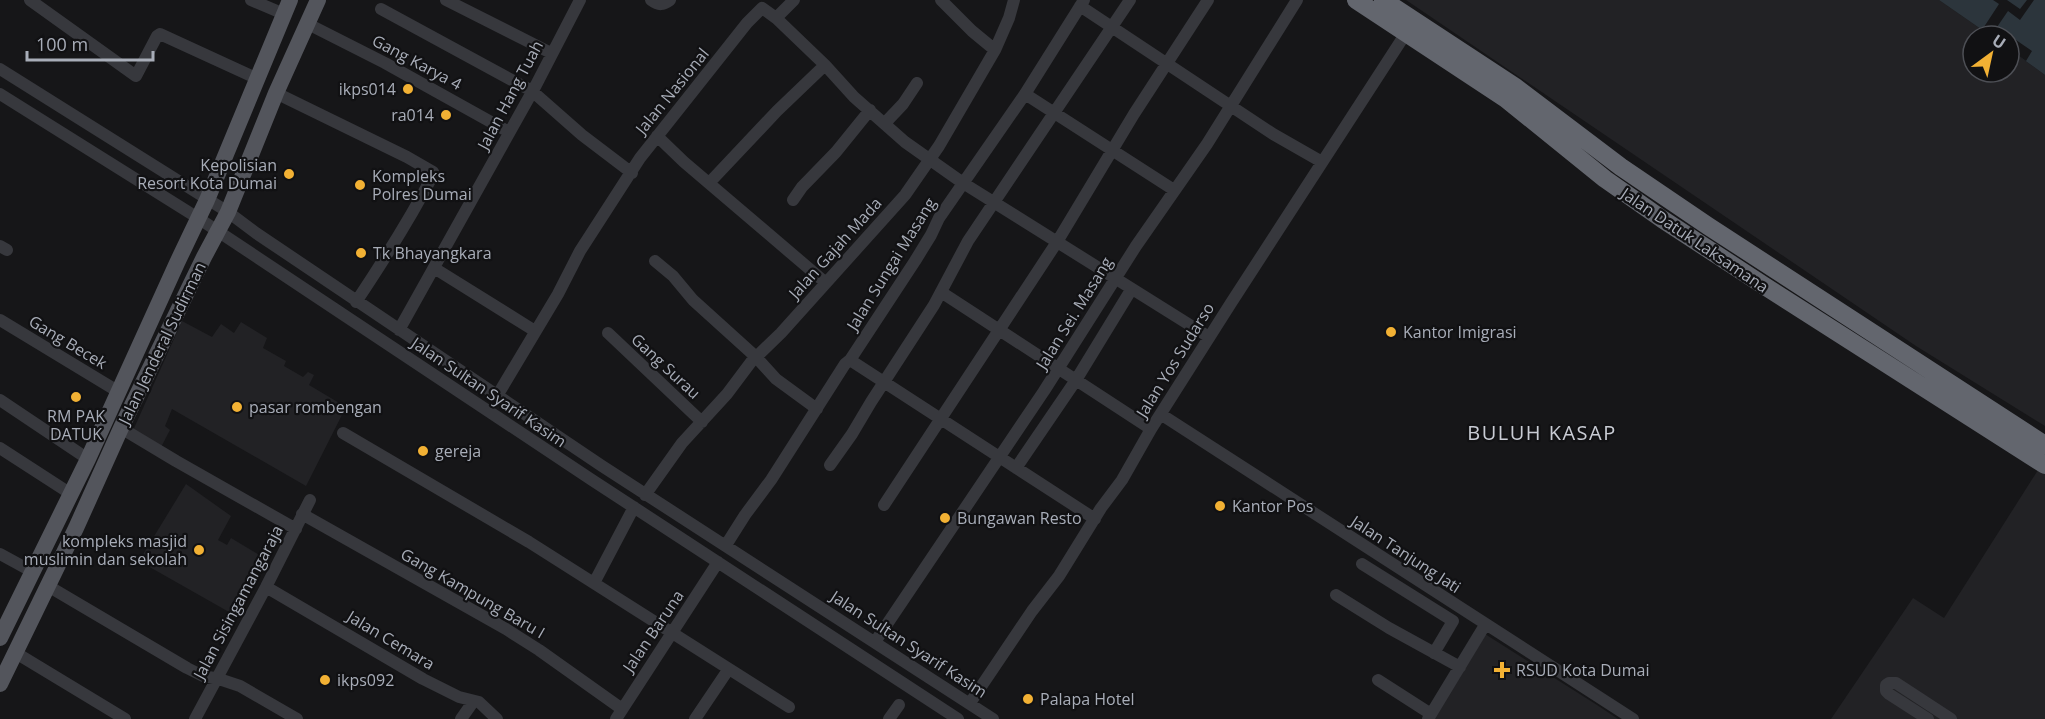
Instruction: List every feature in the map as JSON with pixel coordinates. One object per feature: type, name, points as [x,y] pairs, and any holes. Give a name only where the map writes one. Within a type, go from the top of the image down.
[{"type":"highway","name":"Jalan Datuk Laksamana","points":[[1356,0],[1406,33],[1510,92],[1605,179],[1662,219],[2045,465]]},
{"type":"highway","name":"Jalan Datuk Laksamana","points":[[1383,0],[1510,92],[1717,232],[2045,445]]},
{"type":"main road","name":"Jalan Jenderal Sudirman","points":[[0,684],[76,528],[121,428],[228,212],[276,93],[318,0]]},
{"type":"main road","name":"Jalan Jenderal Sudirman","points":[[0,638],[6,613],[33,572],[71,494],[207,200],[287,7]]},
{"type":"street","points":[[30,0],[136,76],[160,34],[256,78]]},
{"type":"street","points":[[251,0],[287,7]]},
{"type":"street","points":[[446,0],[551,53]]},
{"type":"street","points":[[651,0],[656,4],[662,4],[670,0]]},
{"type":"street","points":[[794,0],[776,18],[885,123],[885,126],[963,183],[1209,337]]},
{"type":"street","name":"Jalan Gajah Mada","points":[[645,495],[682,443],[727,394],[756,357],[781,333],[897,204],[959,113],[995,50],[1014,0]]},
{"type":"street","points":[[830,465],[941,292],[968,240],[993,201],[1130,0]]},
{"type":"street","points":[[884,505],[1057,242],[1112,150],[1208,0]]},
{"type":"street","name":"Jalan Sei. Masang","points":[[875,642],[1044,391],[1297,0]]},
{"type":"street","name":"Jalan Hang Tuah","points":[[399,330],[532,91],[578,1]]},
{"type":"street","points":[[946,2],[972,31],[995,50]]},
{"type":"street","points":[[1082,3],[1112,27],[1274,134],[1322,162]]},
{"type":"street","name":"Jalan Sungai Masang","points":[[726,545],[915,261],[939,218],[1025,94],[1082,3]]},
{"type":"street","name":"Jalan Nasional","points":[[497,396],[558,294],[580,251],[640,158],[754,14],[762,8],[776,18]]},
{"type":"street","points":[[381,9],[532,91],[582,135],[632,173]]},
{"type":"street","name":"Gang Karya 4","points":[[308,24],[385,63],[509,132]]},
{"type":"street","name":"Jalan Yos Sudarso","points":[[970,703],[1032,611],[1059,576],[1122,480],[1209,337],[1406,33]]},
{"type":"street","points":[[710,182],[777,111],[825,65]]},
{"type":"street","name":"Jalan Sultan Syarif Kasim","points":[[0,69],[228,212],[356,302],[645,495],[993,719]]},
{"type":"street","points":[[885,123],[903,104],[917,83]]},
{"type":"street","points":[[276,93],[433,172],[406,225],[356,302]]},
{"type":"street","name":"Jalan Sultan Syarif Kasim","points":[[0,94],[218,231],[958,719]]},
{"type":"street","points":[[1025,94],[1174,190]]},
{"type":"street","points":[[793,200],[870,110]]},
{"type":"street","points":[[657,135],[684,162],[826,283]]},
{"type":"street","points":[[655,261],[673,276],[693,300],[756,357],[776,379],[817,409]]},
{"type":"street","points":[[434,268],[535,331]]},
{"type":"street","points":[[1016,468],[1076,380],[1131,290]]},
{"type":"street","points":[[941,292],[1151,429]]},
{"type":"street","name":"Gang Becek","points":[[0,320],[119,392]]},
{"type":"street","name":"Gang Surau","points":[[608,333],[702,422]]},
{"type":"street","points":[[1080,336],[1097,347]]},
{"type":"street","points":[[850,360],[1095,519]]},
{"type":"street","points":[[1044,391],[1061,402]]},
{"type":"street","points":[[0,400],[88,459]]},
{"type":"street","name":"Jalan Tanjung Jati","points":[[1162,415],[1633,719]]},
{"type":"street","points":[[121,428],[296,529]]},
{"type":"street","points":[[343,433],[529,542],[789,707]]},
{"type":"street","points":[[0,448],[71,494]]},
{"type":"street","name":"Jalan Sisingamangaraja","points":[[195,719],[310,501]]},
{"type":"street","points":[[594,583],[634,507]]},
{"type":"street","name":"Gang Kampung Baru I","points":[[302,514],[506,628],[539,650],[619,714]]},
{"type":"street","points":[[0,554],[33,572]]},
{"type":"street","name":"Jalan Baruna","points":[[619,714],[718,562]]},
{"type":"street","points":[[1362,564],[1453,621],[1434,653]]},
{"type":"street","points":[[48,586],[187,668],[203,676],[240,686],[297,719]]},
{"type":"street","name":"Jalan Cemara","points":[[266,586],[423,679],[459,698],[479,702],[497,719]]},
{"type":"street","points":[[1336,595],[1389,628],[1460,667]]},
{"type":"street","points":[[1378,680],[1430,716],[1485,625]]},
{"type":"street","points":[[16,653],[125,719]]},
{"type":"street","points":[[695,719],[728,670]]},
{"type":"street","points":[[1928,719],[1889,694],[1886,686],[1891,682],[1899,685],[1951,719]]},
{"type":"street","points":[[889,719],[910,688]]},
{"type":"street","points":[[461,719],[473,702]]},
{"type":"shaded area","points":[[1406,0],[1939,0],[1974,24],[1961,24],[1961,84],[2021,84],[2021,58],[2045,75],[2045,426],[1916,346]]},
{"type":"shaded area","points":[[1939,0],[2045,0],[2045,75],[2021,58],[2021,24],[1974,24]]},
{"type":"shaded area","points":[[182,321],[212,337],[221,324],[234,333],[241,322],[267,338],[263,348],[286,361],[284,366],[303,377],[308,372],[314,375],[309,385],[346,407],[306,486],[172,409],[165,426],[170,430],[159,451],[131,435]]},
{"type":"shaded area","points":[[2045,459],[2045,719],[1831,719],[1913,598],[1944,618]]},
{"type":"shaded area","name":"kompleks masjid muslimin dan sekolah","points":[[186,484],[231,516],[218,540],[227,545],[231,538],[261,556],[229,612],[139,561]]},
{"type":"shaded area","name":"RSUD Kota Dumai","points":[[1485,634],[1597,705],[1618,719],[1433,719]]},
{"type":"pier","points":[[1993,0],[2007,0],[2020,9],[2027,0],[2034,0],[2020,20],[2008,11],[1999,24],[1986,24],[1999,4]]},
{"type":"pier","points":[[2021,43],[2032,51],[2026,61],[2021,57]]},
{"type":"place","name":"ikps014","points":[[408,89]]},
{"type":"place","name":"ra014","points":[[446,115]]},
{"type":"place","name":"Kepolisian Resort Kota Dumai","points":[[289,174]]},
{"type":"place","name":"Kompleks Polres Dumai","points":[[360,185]]},
{"type":"place","name":"Tk Bhayangkara","points":[[361,253]]},
{"type":"place","name":"Kantor Imigrasi","points":[[1391,332]]},
{"type":"place","name":"RM PAK DATUK","points":[[76,397]]},
{"type":"place","name":"pasar rombengan","points":[[237,407]]},
{"type":"place","name":"gereja","points":[[423,451]]},
{"type":"place","name":"Kantor Pos","points":[[1220,506]]},
{"type":"place","name":"Bungawan Resto","points":[[945,518]]},
{"type":"place","name":"kompleks masjid muslimin dan sekolah","points":[[199,550]]},
{"type":"place","name":"RSUD Kota Dumai","points":[[1502,670]]},
{"type":"place","name":"ikps092","points":[[325,680]]},
{"type":"place","name":"Palapa Hotel","points":[[1028,699]]},
{"type":"district","name":"BULUH KASAP","points":[[1542,432]]}]
